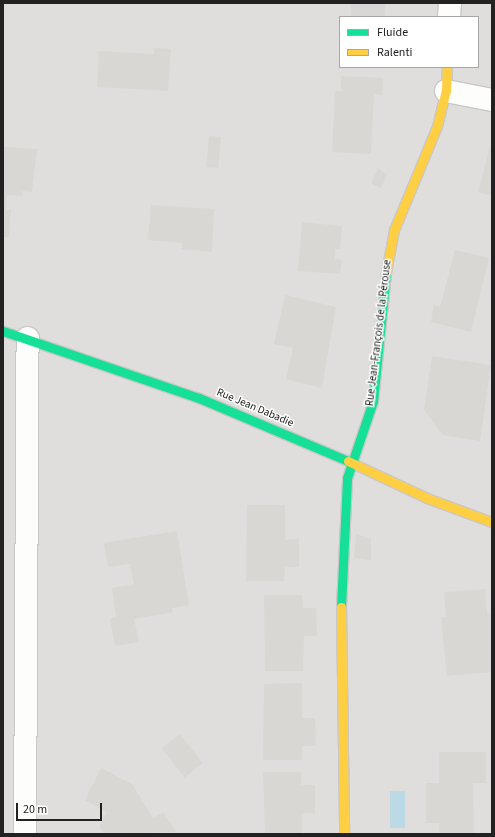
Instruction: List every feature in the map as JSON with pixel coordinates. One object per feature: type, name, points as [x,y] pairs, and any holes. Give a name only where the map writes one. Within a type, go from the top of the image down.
[{"type":"street","points":[[449,16],[450,3]]},
{"type":"street","name":"Rue Jean-François de la Pérouse","points":[[344,834],[341,587],[347,478],[351,462],[373,401],[386,272],[394,230],[437,126],[446,91],[447,68]]},
{"type":"street","points":[[446,91],[492,100]]},
{"type":"street","name":"Rue Jean Dabadie","points":[[3,331],[28,338],[199,398],[351,462],[427,498],[492,522]]},
{"type":"street","points":[[25,834],[28,338]]},
{"type":"shaded area","points":[[3,3],[492,3],[492,834],[3,834]]},
{"type":"water","points":[[390,791],[405,791],[405,828],[390,828]]},
{"type":"building","points":[[351,3],[385,3],[385,16],[351,16]]},
{"type":"building","points":[[154,48],[171,49],[168,91],[97,87],[99,51],[154,54]]},
{"type":"building","points":[[341,76],[383,78],[382,95],[374,94],[371,154],[332,152],[335,91],[341,91]]},
{"type":"building","points":[[209,136],[221,137],[218,168],[206,167]]},
{"type":"building","points":[[490,146],[492,146],[492,196],[478,192]]},
{"type":"building","points":[[3,147],[37,149],[32,192],[22,191],[22,196],[7,195],[6,210],[11,210],[9,237],[3,237]]},
{"type":"building","points":[[378,169],[388,174],[381,188],[371,183]]},
{"type":"building","points":[[151,205],[214,209],[212,252],[182,249],[182,243],[148,240]]},
{"type":"building","points":[[302,222],[342,226],[340,249],[335,249],[335,259],[342,260],[340,274],[298,271]]},
{"type":"building","points":[[455,250],[489,258],[471,332],[431,322],[434,305],[440,307]]},
{"type":"building","points":[[285,295],[336,307],[322,388],[286,379],[293,348],[274,344]]},
{"type":"building","points":[[432,356],[491,365],[480,441],[443,435],[424,410]]},
{"type":"building","points":[[247,505],[285,505],[285,540],[299,539],[299,567],[285,567],[284,581],[246,581]]},
{"type":"building","points":[[177,531],[189,605],[172,608],[173,612],[134,619],[139,642],[115,646],[110,619],[116,617],[112,588],[134,584],[130,564],[108,567],[104,543]]},
{"type":"building","points":[[356,534],[371,539],[371,560],[354,558]]},
{"type":"building","points":[[485,589],[487,614],[492,613],[492,672],[447,676],[441,617],[446,617],[444,592]]},
{"type":"building","points":[[264,595],[302,595],[303,608],[316,608],[317,636],[304,636],[303,671],[265,671]]},
{"type":"building","points":[[302,683],[302,718],[315,718],[316,746],[302,746],[302,760],[263,760],[264,684]]},
{"type":"building","points":[[180,734],[203,763],[185,777],[162,748]]},
{"type":"building","points":[[439,752],[486,752],[486,783],[473,783],[474,834],[439,834],[439,823],[426,823],[426,783],[439,783]]},
{"type":"building","points":[[101,768],[132,784],[153,818],[163,812],[177,832],[104,834],[99,826],[107,812],[85,800]]},
{"type":"building","points":[[263,772],[301,772],[301,785],[315,785],[315,813],[302,813],[302,834],[265,834]]},
{"type":"traffic: fast","points":[[341,607],[347,478],[373,401],[386,272]]},
{"type":"traffic: fast","points":[[3,331],[199,398],[348,461]]},
{"type":"traffic: slow","points":[[386,272],[394,230],[437,126],[446,91],[447,68]]},
{"type":"traffic: slow","points":[[348,461],[427,498],[492,522]]},
{"type":"traffic: slow","points":[[341,607],[344,834]]}]
